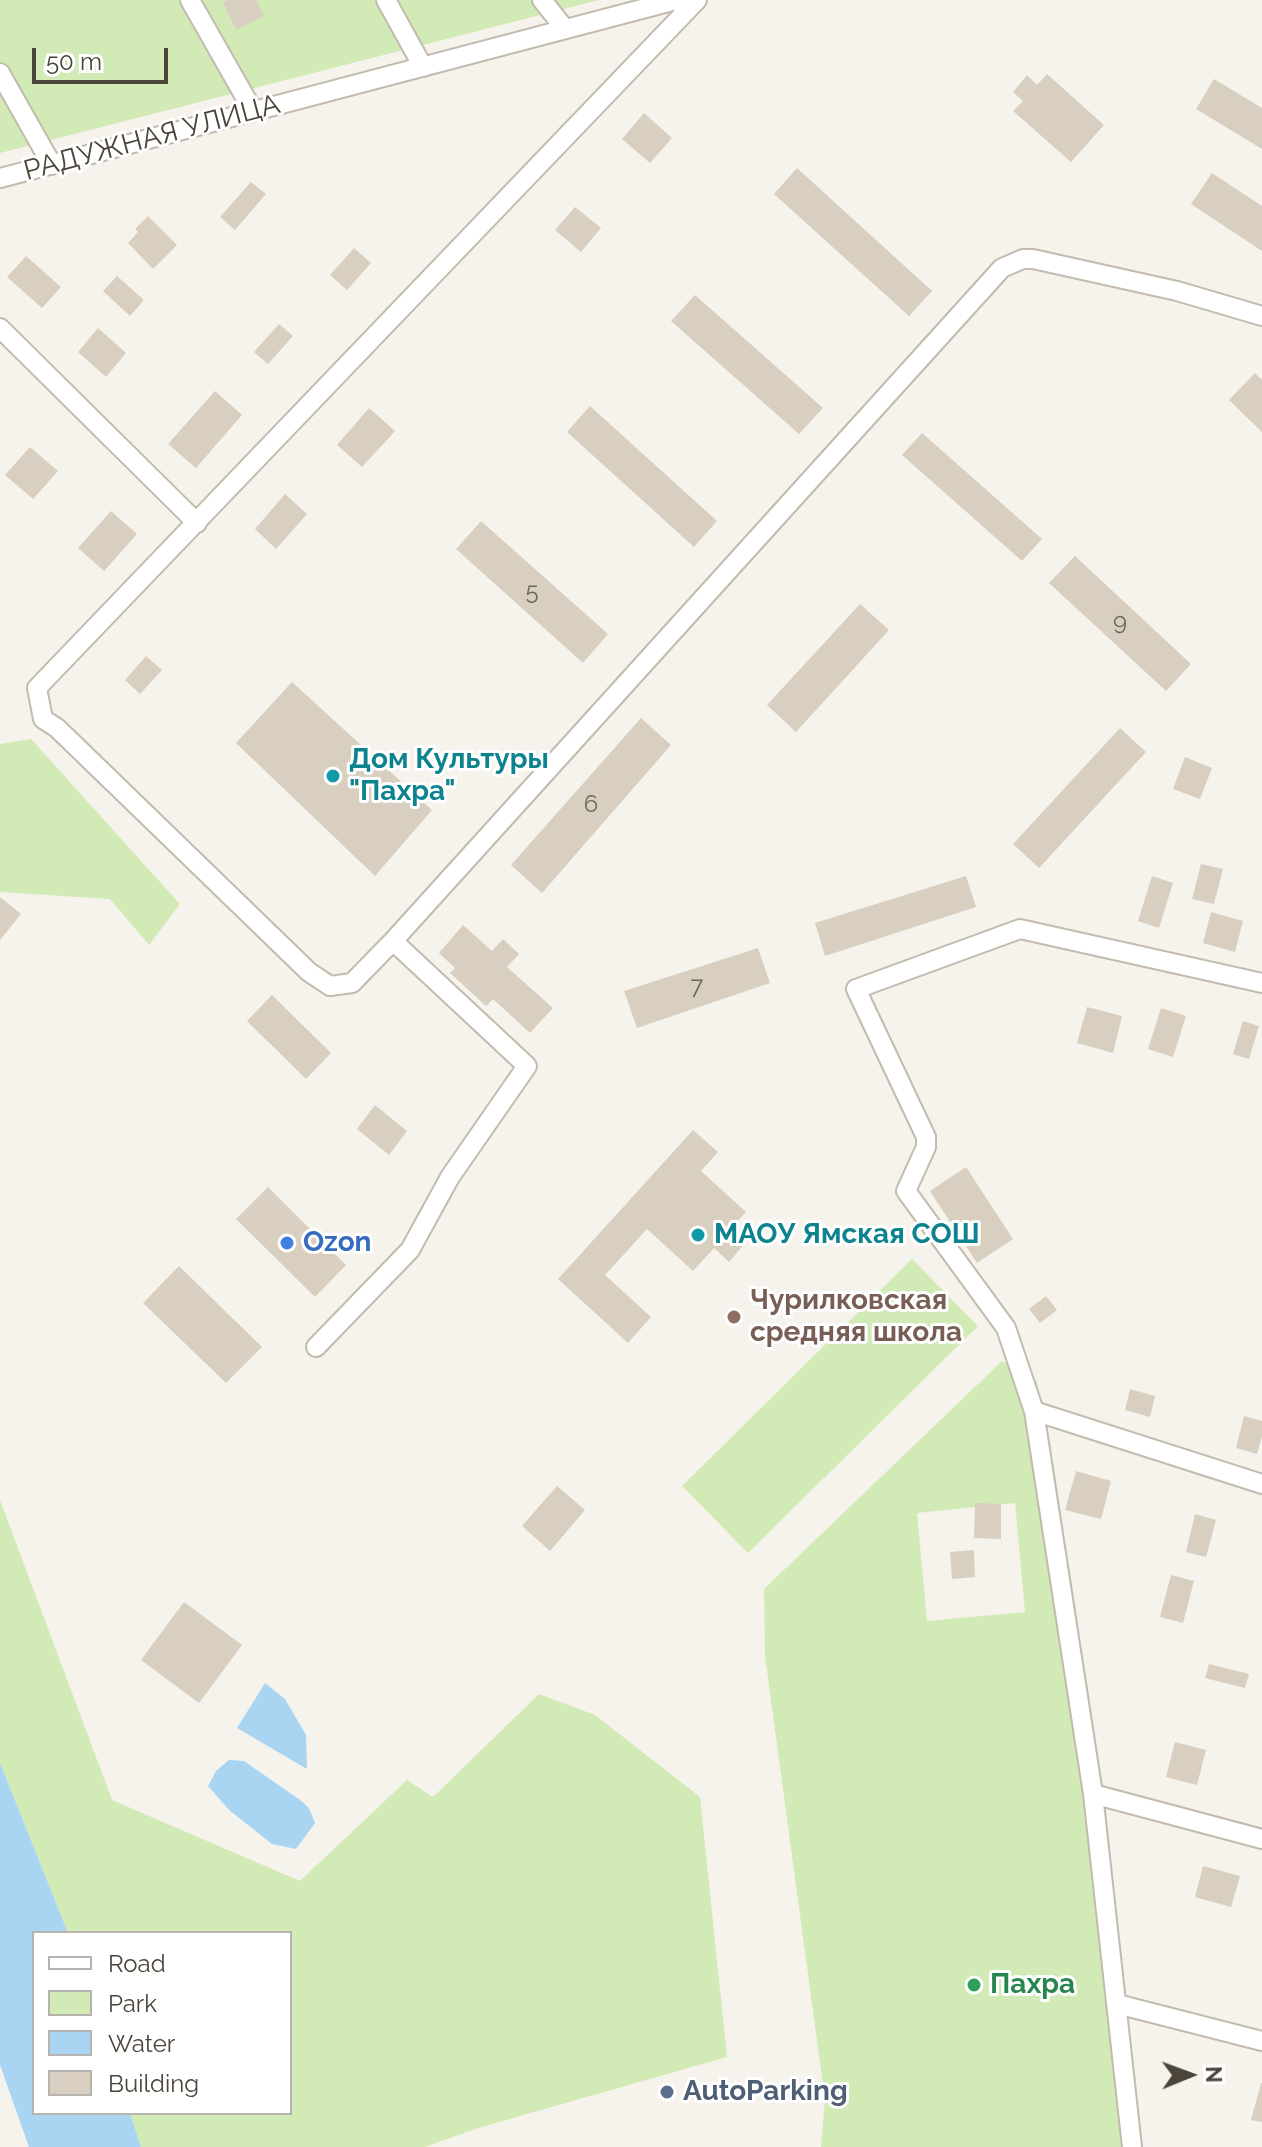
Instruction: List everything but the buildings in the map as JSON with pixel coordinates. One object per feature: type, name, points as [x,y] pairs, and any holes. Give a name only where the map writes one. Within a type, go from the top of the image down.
[{"type":"street","points":[[190,0],[253,111]]},
{"type":"street","points":[[386,0],[423,67]]},
{"type":"street","points":[[542,0],[565,29]]},
{"type":"street","name":"РАДУЖНАЯ УЛИЦА","points":[[0,178],[676,0]]},
{"type":"street","points":[[697,0],[37,688],[43,719],[57,728],[309,972],[330,986],[352,983],[393,941],[1002,268],[1023,259],[1033,259],[1177,291],[1262,316]]},
{"type":"street","points":[[0,73],[52,165]]},
{"type":"street","points":[[0,328],[197,523]]},
{"type":"street","points":[[1132,2147],[1093,1794],[1034,1411],[1006,1328],[906,1191],[926,1147],[926,1137],[856,989],[1020,929],[1262,983]]},
{"type":"street","points":[[316,1347],[410,1250],[450,1177],[527,1066],[393,941]]},
{"type":"street","points":[[1034,1411],[1262,1484]]},
{"type":"street","points":[[1093,1794],[1262,1839]]},
{"type":"street","points":[[1117,2004],[1262,2041]]},
{"type":"green space","points":[[0,0],[599,0],[0,153]]},
{"type":"green space","points":[[31,739],[180,904],[149,945],[110,899],[0,892],[0,744]]},
{"type":"green space","points":[[912,1259],[978,1326],[748,1553],[682,1486]]},
{"type":"green space","points":[[1002,1361],[1037,1381],[1140,2147],[821,2147],[825,2100],[765,1656],[764,1589]],"holes":[[[1015,1503],[1025,1612],[927,1621],[917,1513]]]},
{"type":"green space","points":[[0,1500],[112,1800],[300,1881],[407,1780],[433,1797],[539,1694],[595,1715],[700,1797],[727,2057],[478,2128],[425,2147],[141,2147],[131,2115],[292,2115],[292,1931],[67,1931],[0,1763]]},
{"type":"water","points":[[265,1683],[285,1699],[306,1735],[307,1769],[237,1728]]},
{"type":"water","points":[[229,1760],[244,1761],[309,1808],[315,1823],[296,1849],[272,1844],[229,1810],[208,1786],[216,1771]]},
{"type":"water","points":[[0,1763],[67,1931],[32,1931],[32,2115],[131,2115],[141,2147],[29,2147],[0,2065]]},
{"type":"place","name":"Дом Культуры \"Пахра\"","points":[[333,776]]},
{"type":"place","name":"МАОУ Ямская СОШ","points":[[698,1235]]},
{"type":"place","name":"Ozon","points":[[287,1243]]},
{"type":"place","name":"Чурилковская средняя школа","points":[[734,1317]]},
{"type":"place","name":"Пахра","points":[[974,1985]]},
{"type":"place","name":"AutoParking","points":[[667,2092]]}]
